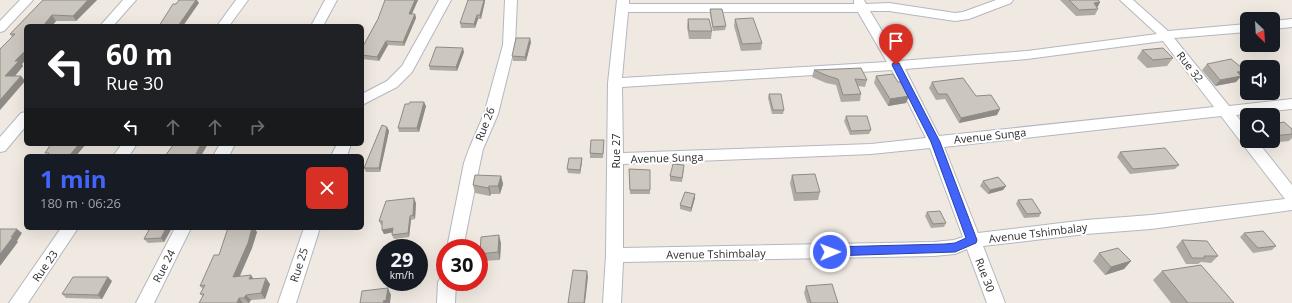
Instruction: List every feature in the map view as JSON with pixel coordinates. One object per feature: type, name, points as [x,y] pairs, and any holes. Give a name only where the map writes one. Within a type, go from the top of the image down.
[{"type":"street","points":[[0,28],[27,0]]},
{"type":"street","points":[[108,24],[130,0]]},
{"type":"street","points":[[224,24],[242,0]]},
{"type":"street","points":[[318,24],[331,0]]},
{"type":"street","points":[[364,99],[392,84],[407,69],[445,0]]},
{"type":"street","name":"Rue 26","points":[[457,239],[476,148],[491,114],[509,45],[511,0]]},
{"type":"street","points":[[623,4],[860,4],[955,17],[965,16],[1007,0]]},
{"type":"street","name":"Rue 32","points":[[1126,0],[1165,35],[1240,130]]},
{"type":"street","name":"Rue 27","points":[[612,303],[616,255],[615,83],[623,4]]},
{"type":"street","name":"Rue 30","points":[[860,4],[896,65],[935,142],[996,303]]},
{"type":"street","points":[[1280,24],[1292,23]]},
{"type":"street","points":[[615,83],[1027,55],[1158,39],[1165,35],[1240,29]]},
{"type":"street","name":"Avenue Sunga","points":[[616,159],[870,150],[1224,110],[1292,104]]},
{"type":"street","points":[[0,147],[24,119]]},
{"type":"street","name":"Rue 32","points":[[1254,148],[1292,196]]},
{"type":"street","name":"Avenue Tshimbalay","points":[[616,255],[934,249],[955,247],[972,240],[1086,227],[1151,222],[1292,204]]},
{"type":"street","name":"Rue 23","points":[[18,303],[69,230]]},
{"type":"street","name":"Rue 24","points":[[145,303],[182,230]]},
{"type":"street","name":"Rue 25","points":[[287,303],[311,230]]},
{"type":"street","points":[[446,303],[447,291]]},
{"type":"building","points":[[43,0],[88,0],[73,16],[52,15],[45,24],[24,24],[24,52],[15,61],[19,61],[5,76],[21,76],[0,100],[0,49],[15,34],[10,34]]},
{"type":"building","points":[[179,0],[196,0],[179,24],[160,24],[173,4],[176,4]]},
{"type":"building","points":[[385,0],[415,0],[409,14],[415,14],[403,42],[386,41],[377,57],[364,55],[364,44],[378,19]]},
{"type":"building","points":[[468,0],[484,0],[480,15],[477,15],[474,24],[460,23]]},
{"type":"building","points":[[1069,0],[1098,0],[1100,2],[1094,3],[1098,9],[1079,10]]},
{"type":"building","points":[[710,9],[722,9],[726,26],[713,27]]},
{"type":"building","points":[[753,18],[762,43],[742,44],[735,19]]},
{"type":"building","points":[[688,19],[709,19],[712,31],[689,31]]},
{"type":"building","points":[[516,38],[530,38],[525,57],[512,56]]},
{"type":"building","points":[[436,47],[463,48],[456,67],[429,66]]},
{"type":"building","points":[[1163,48],[1173,58],[1153,60],[1142,50]]},
{"type":"building","points":[[1231,59],[1240,66],[1240,72],[1237,72],[1240,76],[1220,80],[1207,64]]},
{"type":"building","points":[[861,68],[867,80],[855,79],[861,94],[843,95],[838,79],[814,70]]},
{"type":"building","points":[[893,74],[898,82],[902,82],[909,96],[890,99],[876,76]]},
{"type":"building","points":[[963,78],[976,96],[991,95],[1000,109],[961,118],[947,94],[938,94],[932,82]]},
{"type":"building","points":[[769,94],[781,94],[784,110],[773,110]]},
{"type":"building","points":[[410,102],[424,102],[417,128],[398,128],[405,104],[409,104]]},
{"type":"building","points":[[846,116],[867,116],[871,130],[851,131]]},
{"type":"building","points":[[1284,122],[1292,129],[1292,134],[1280,135],[1280,123]]},
{"type":"building","points":[[382,125],[387,127],[379,168],[364,168]]},
{"type":"building","points":[[591,140],[604,140],[603,154],[590,153]]},
{"type":"building","points":[[50,146],[77,146],[71,154],[45,153]]},
{"type":"building","points":[[172,146],[200,146],[196,154],[166,154]]},
{"type":"building","points":[[1165,148],[1179,165],[1133,169],[1120,152]]},
{"type":"building","points":[[569,158],[582,158],[580,170],[567,169]]},
{"type":"building","points":[[673,164],[684,165],[682,178],[670,176]]},
{"type":"building","points":[[629,169],[650,170],[650,190],[630,190]]},
{"type":"building","points":[[815,174],[820,192],[796,193],[792,175]]},
{"type":"building","points":[[475,175],[501,176],[498,186],[489,186],[488,188],[473,185]]},
{"type":"building","points":[[998,177],[1006,186],[990,190],[983,181]]},
{"type":"building","points":[[685,192],[695,194],[691,208],[680,205]]},
{"type":"building","points":[[414,198],[413,215],[410,216],[408,233],[392,235],[393,228],[382,230],[382,221],[379,221],[386,201]]},
{"type":"building","points":[[1032,199],[1041,213],[1027,214],[1018,200]]},
{"type":"building","points":[[940,211],[946,223],[933,224],[927,212]]},
{"type":"building","points":[[0,229],[17,229],[0,254]]},
{"type":"building","points":[[149,230],[165,230],[161,238],[144,239]]},
{"type":"building","points":[[227,230],[251,230],[248,243],[233,277],[251,275],[249,279],[266,278],[261,293],[246,295],[244,298],[239,298],[237,303],[199,303],[204,294],[200,294],[205,285],[200,286],[214,255],[219,255]]},
{"type":"building","points":[[1263,231],[1276,246],[1258,248],[1244,233]]},
{"type":"building","points":[[499,235],[498,252],[488,253],[488,239],[481,239],[481,237]]},
{"type":"building","points":[[1182,240],[1207,241],[1218,256],[1192,258]]},
{"type":"building","points":[[1118,248],[1131,261],[1111,267],[1099,253]]},
{"type":"building","points":[[1201,265],[1234,303],[1188,303],[1162,271]]},
{"type":"building","points":[[573,270],[587,271],[584,303],[568,303]]},
{"type":"building","points":[[73,277],[108,277],[98,295],[62,294]]},
{"type":"building","points":[[832,284],[838,303],[811,303],[806,286]]},
{"type":"building","points":[[376,289],[376,291],[388,291],[386,300],[383,301],[384,303],[360,303],[362,291]]},
{"type":"route","points":[[830,252],[934,249],[955,247],[972,240],[935,142],[896,65]]}]
